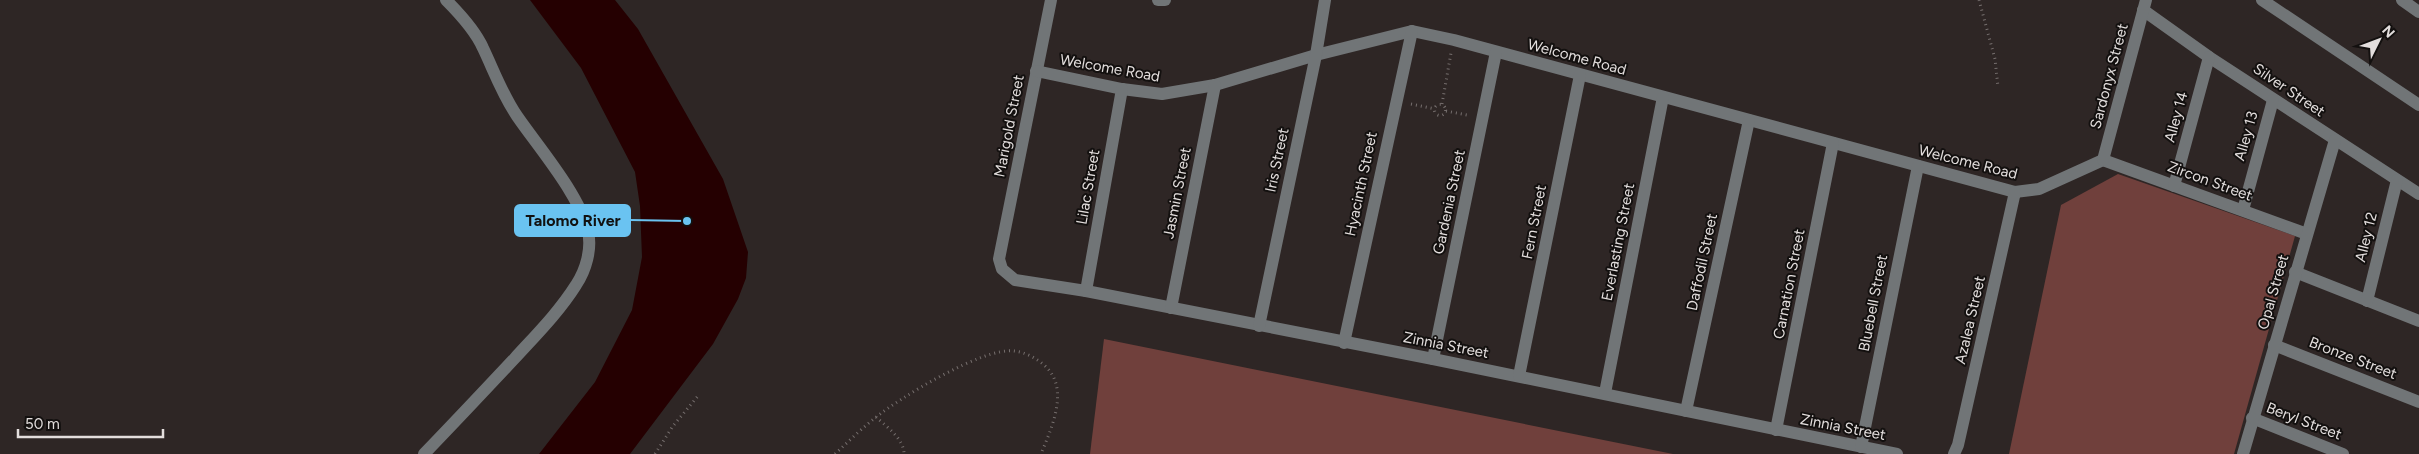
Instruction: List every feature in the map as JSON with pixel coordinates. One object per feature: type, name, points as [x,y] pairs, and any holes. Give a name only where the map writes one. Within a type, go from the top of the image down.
[{"type":"street","points":[[424,454],[554,314],[577,285],[586,266],[589,249],[588,233],[574,196],[513,110],[479,41],[446,0]]},
{"type":"street","name":"Marigold Street","points":[[999,259],[1051,0]]},
{"type":"street","points":[[1158,0],[1165,0]]},
{"type":"street","name":"Iris Street","points":[[1259,326],[1316,55],[1325,0]]},
{"type":"street","points":[[2262,0],[2419,105]]},
{"type":"street","points":[[2402,0],[2419,12]]},
{"type":"street","name":"Silver Street","points":[[2144,5],[2209,57],[2419,194]]},
{"type":"street","name":"Sardonyx Street","points":[[2103,160],[2144,5]]},
{"type":"street","name":"Welcome Road","points":[[1036,71],[1122,89],[1162,94],[1215,85],[1316,55],[1412,31],[1454,40],[2015,192],[2039,189],[2103,160]]},
{"type":"street","name":"Hyacinth Street","points":[[1344,343],[1395,101],[1412,31]]},
{"type":"street","name":"Gardenia Street","points":[[1434,359],[1496,52]]},
{"type":"street","name":"Alley 14","points":[[2174,186],[2209,57]]},
{"type":"street","name":"Fern Street","points":[[1519,376],[1580,75]]},
{"type":"street","name":"Jasmin Street","points":[[1171,308],[1215,85]]},
{"type":"street","name":"Lilac Street","points":[[1086,291],[1122,89]]},
{"type":"street","name":"Everlasting Street","points":[[1605,393],[1663,97]]},
{"type":"street","name":"Alley 13","points":[[2243,210],[2273,100]]},
{"type":"street","name":"Daffodil Street","points":[[1686,411],[1749,120]]},
{"type":"street","name":"Opal Street","points":[[2243,454],[2335,140]]},
{"type":"street","name":"Carnation Street","points":[[1776,430],[1832,143]]},
{"type":"street","name":"Zircon Street","points":[[2103,160],[2307,234]]},
{"type":"street","name":"Bluebell Street","points":[[1861,447],[1918,166]]},
{"type":"street","name":"Alley 12","points":[[2367,301],[2397,180]]},
{"type":"street","name":"Azalea Street","points":[[1954,454],[1958,445],[2015,192]]},
{"type":"street","name":"Zinnia Street","points":[[999,259],[1002,269],[1015,280],[1086,291],[1344,343],[1434,359],[1897,454]]},
{"type":"street","points":[[2295,272],[2419,321]]},
{"type":"street","name":"Bronze Street","points":[[2274,345],[2419,402]]},
{"type":"street","name":"Beryl Street","points":[[2252,418],[2343,454]]},
{"type":"path","points":[[1979,0],[1995,59],[1998,87]]},
{"type":"path","points":[[1446,111],[1442,104],[1454,40]]},
{"type":"path","points":[[1395,101],[1435,109],[1442,104]]},
{"type":"path","points":[[1435,109],[1436,114],[1439,116],[1446,111],[1483,118]]},
{"type":"path","points":[[835,454],[876,417],[936,379],[990,353],[1013,351],[1035,358],[1048,368],[1055,382],[1057,402],[1054,423],[1040,454]]},
{"type":"path","points":[[655,454],[673,426],[698,396]]},
{"type":"path","points":[[876,417],[894,433],[904,447],[904,454]]},
{"type":"shaded area","points":[[530,0],[615,0],[638,29],[723,179],[748,252],[746,278],[738,299],[713,344],[630,454],[539,454],[595,382],[632,310],[642,257],[640,206],[635,172],[581,68]]},
{"type":"shaded area","points":[[2118,174],[2295,236],[2234,454],[2009,454],[2061,205]]},
{"type":"shaded area","points":[[1104,339],[1673,454],[1090,454]]},
{"type":"place","name":"Talomo River","points":[[687,221]]}]
